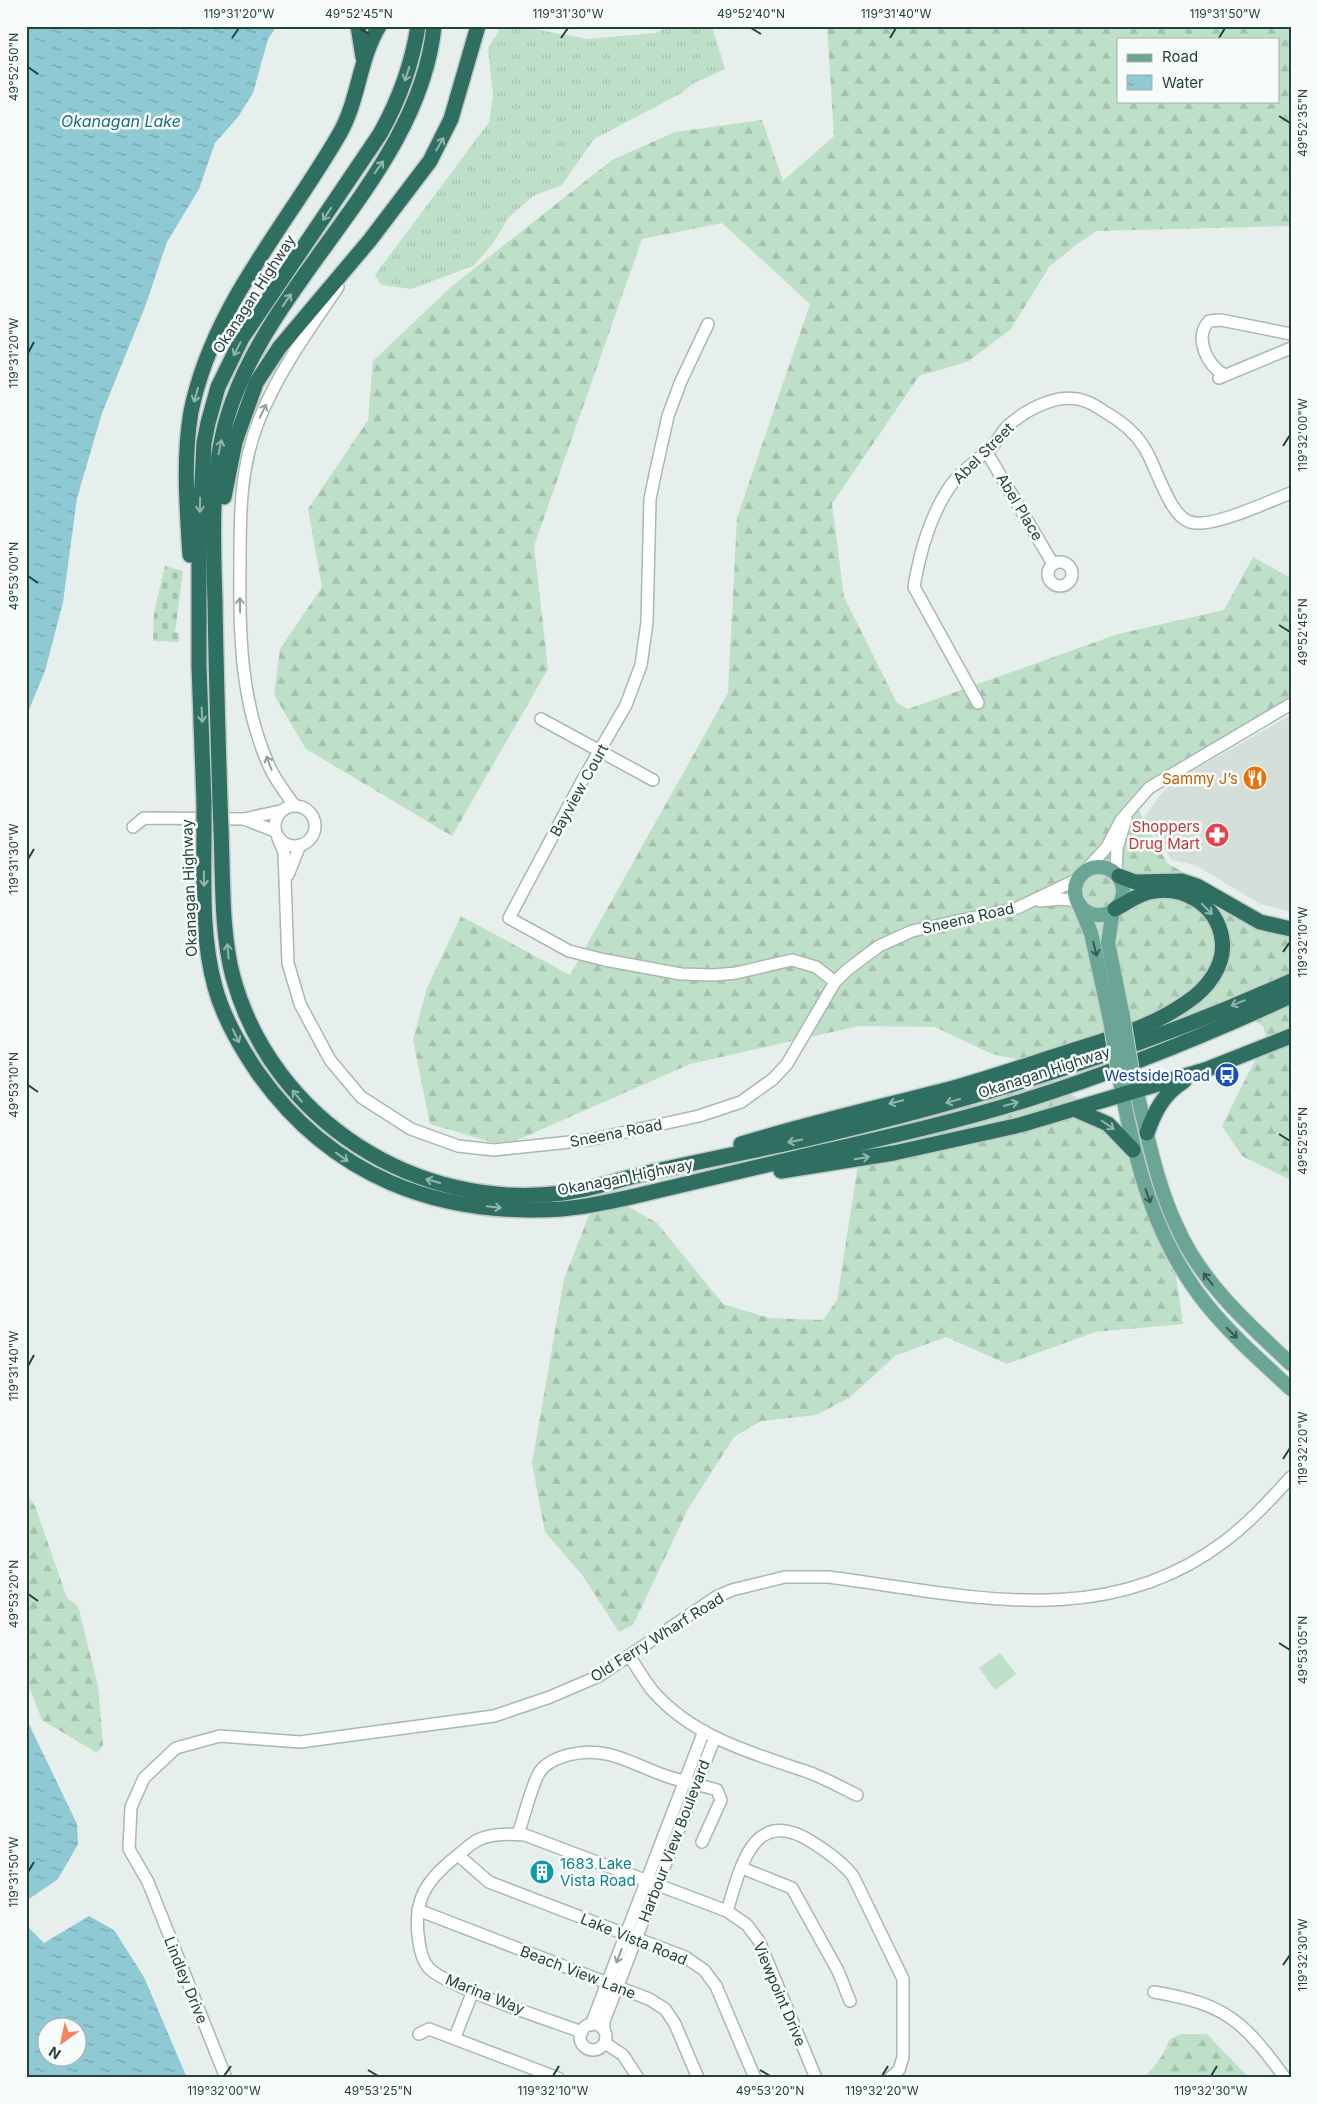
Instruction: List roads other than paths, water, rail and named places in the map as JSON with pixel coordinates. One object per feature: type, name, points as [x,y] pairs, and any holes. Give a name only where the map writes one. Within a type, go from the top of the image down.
[{"type":"highway","points":[[358,26],[362,41],[363,63]]},
{"type":"highway","points":[[199,666],[188,531],[187,452],[191,412],[218,333],[241,285],[295,206],[342,130],[363,63],[379,26]]},
{"type":"highway","name":"Okanagan Highway","points":[[418,26],[408,73],[389,118],[242,338],[218,387],[208,423],[203,452],[199,542],[199,666],[206,937],[216,992],[245,1054],[273,1094],[317,1138],[346,1161],[396,1187],[450,1202],[515,1210],[564,1208],[641,1195],[895,1134],[1028,1099],[1176,1045],[1291,996]]},
{"type":"highway","name":"Okanagan Highway","points":[[434,26],[422,83],[401,132],[273,320],[245,371],[232,402],[218,451],[214,503],[216,670],[221,830],[228,957],[244,1008],[267,1055],[304,1104],[338,1135],[395,1167],[429,1180],[469,1190],[512,1194],[562,1193],[821,1136],[996,1090],[1180,1029],[1291,981]]},
{"type":"highway","points":[[216,670],[225,483],[245,411],[256,384],[279,348],[370,240],[430,161],[444,137],[478,26]]},
{"type":"highway","points":[[1117,875],[1135,882],[1169,880],[1190,884],[1260,922],[1291,929]]},
{"type":"highway","points":[[636,1176],[790,1129],[952,1088],[1022,1067],[1132,1031],[1175,1011],[1198,994],[1217,969],[1222,955],[1221,933],[1210,912],[1193,898],[1172,890],[1150,892],[1114,909]]},
{"type":"highway","points":[[641,1195],[894,1153],[1076,1110],[1128,1085],[1195,1073],[1291,1036]]},
{"type":"highway","points":[[1147,1134],[1153,1116],[1165,1096],[1195,1073]]},
{"type":"highway","points":[[1076,1110],[1108,1124],[1133,1150]]},
{"type":"main road","points":[[1116,1019],[1091,932],[1075,890],[1082,875],[1101,866],[1117,875],[1124,891],[1122,898],[1114,909],[1108,943],[1116,1019],[1128,1085],[1133,1150],[1155,1215],[1179,1266],[1207,1305],[1229,1330],[1291,1389]]},
{"type":"main road","points":[[1078,902],[1091,913],[1098,915],[1114,909]]},
{"type":"main road","points":[[1128,1085],[1147,1134],[1167,1202],[1189,1251],[1231,1306],[1291,1364]]},
{"type":"street","points":[[365,26],[374,26]]},
{"type":"street","points":[[294,805],[271,770],[253,716],[245,680],[240,642],[240,499],[246,460],[258,421],[274,387],[288,362],[370,240]]},
{"type":"street","points":[[1291,334],[1221,320],[1210,321],[1203,334],[1206,354],[1211,366],[1220,378],[1291,348]]},
{"type":"street","name":"Bayview Court","points":[[708,324],[680,381],[668,416],[656,470],[649,512],[647,622],[641,665],[626,705],[582,781],[509,918],[569,951],[605,960],[681,974],[714,975],[736,973],[792,960],[816,967],[835,982]]},
{"type":"street","name":"Abel Street","points":[[978,703],[914,587],[922,545],[936,512],[951,484],[1009,426],[1031,410],[1053,401],[1070,398],[1086,401],[1126,424],[1144,446],[1176,513],[1190,522],[1206,523],[1234,515],[1291,492]]},
{"type":"street","name":"Abel Place","points":[[986,451],[1054,564]]},
{"type":"street","name":"Sneena Road","points":[[1031,903],[1082,875],[1101,854],[1114,830],[1129,810],[1150,788],[1291,704]]},
{"type":"street","points":[[541,718],[653,780]]},
{"type":"street","points":[[133,827],[141,820],[150,818],[244,819],[280,811],[294,805],[302,806],[314,819],[315,828],[312,836],[300,845],[284,843],[276,834],[244,819]]},
{"type":"street","name":"Sneena Road","points":[[1117,875],[1117,848],[1129,810]]},
{"type":"street","points":[[276,834],[274,824],[280,811]]},
{"type":"street","name":"Sneena Road","points":[[276,834],[284,852],[288,963],[300,1004],[330,1060],[361,1097],[410,1128],[458,1146],[494,1150],[589,1140],[699,1116],[741,1102],[773,1079],[786,1064],[835,982],[858,961],[895,937],[1031,903],[1062,899],[1078,902]]},
{"type":"street","name":"Sneena Road","points":[[286,886],[291,863],[300,845]]},
{"type":"street","name":"Old Ferry Wharf Road","points":[[148,1882],[129,1849],[131,1807],[144,1778],[176,1748],[220,1736],[300,1742],[494,1716],[550,1697],[600,1676],[716,1597],[750,1584],[785,1578],[829,1577],[1020,1602],[1072,1600],[1113,1593],[1151,1582],[1206,1554],[1242,1527],[1291,1477]]},
{"type":"street","points":[[629,1656],[652,1690],[674,1711],[709,1734],[731,1746],[778,1764],[806,1771],[857,1796]]},
{"type":"street","name":"Harbour View Boulevard","points":[[604,2030],[604,2021],[613,1985],[709,1734]]},
{"type":"street","points":[[518,1834],[539,1773],[548,1764],[561,1757],[580,1752],[598,1751],[614,1755],[670,1777],[717,1790],[721,1800],[702,1842]]},
{"type":"street","points":[[727,1911],[750,1848],[758,1838],[772,1830],[797,1832],[844,1865],[853,1876],[904,1979],[903,2057],[899,2070],[890,2078]]},
{"type":"street","name":"Viewpoint Drive","points":[[458,1855],[478,1839],[501,1833],[525,1834],[727,1911],[746,1925],[759,1941],[816,2078]]},
{"type":"street","name":"Marina Way","points":[[458,1855],[433,1877],[420,1896],[415,1921],[420,1948],[427,1966],[440,1977],[473,1991],[586,2028]]},
{"type":"street","name":"Lake Vista Road","points":[[458,1855],[489,1882],[685,1957],[704,1970],[716,1986],[755,2078]]},
{"type":"street","points":[[742,1868],[792,1888],[838,1971],[850,2001]]},
{"type":"street","name":"Lindley Drive","points":[[148,1882],[226,2078]]},
{"type":"street","name":"Beach View Lane","points":[[418,1910],[649,1999],[664,2009],[675,2024],[698,2078]]},
{"type":"street","name":"Harbour View Boulevard","points":[[586,2028],[613,1985]]},
{"type":"street","points":[[455,2037],[473,1991]]},
{"type":"street","points":[[1154,1992],[1200,2001],[1236,2021],[1252,2034],[1285,2078]]},
{"type":"street","points":[[605,2043],[594,2050],[586,2048],[581,2040],[586,2028],[597,2025],[604,2030],[605,2043],[623,2056],[638,2078]]},
{"type":"street","points":[[419,2034],[429,2029],[455,2037],[558,2078]]},
{"type":"water","name":"Okanagan Lake","points":[[26,26],[277,26],[268,39],[253,93],[238,117],[215,143],[199,189],[167,242],[145,307],[102,413],[77,498],[63,602],[45,671],[26,717]]},
{"type":"water","points":[[26,1718],[77,1824],[78,1844],[58,1879],[26,1901]]},
{"type":"water","points":[[89,1916],[114,1930],[144,1977],[187,2078],[26,2078],[26,1925],[44,1943]]},
{"type":"place","name":"Sammy J’s","points":[[1255,778]]},
{"type":"place","name":"Shoppers Drug Mart","points":[[1217,835]]},
{"type":"place","name":"Westside Road","points":[[1227,1075]]},
{"type":"place","name":"1683 Lake Vista Road","points":[[542,1872]]}]
